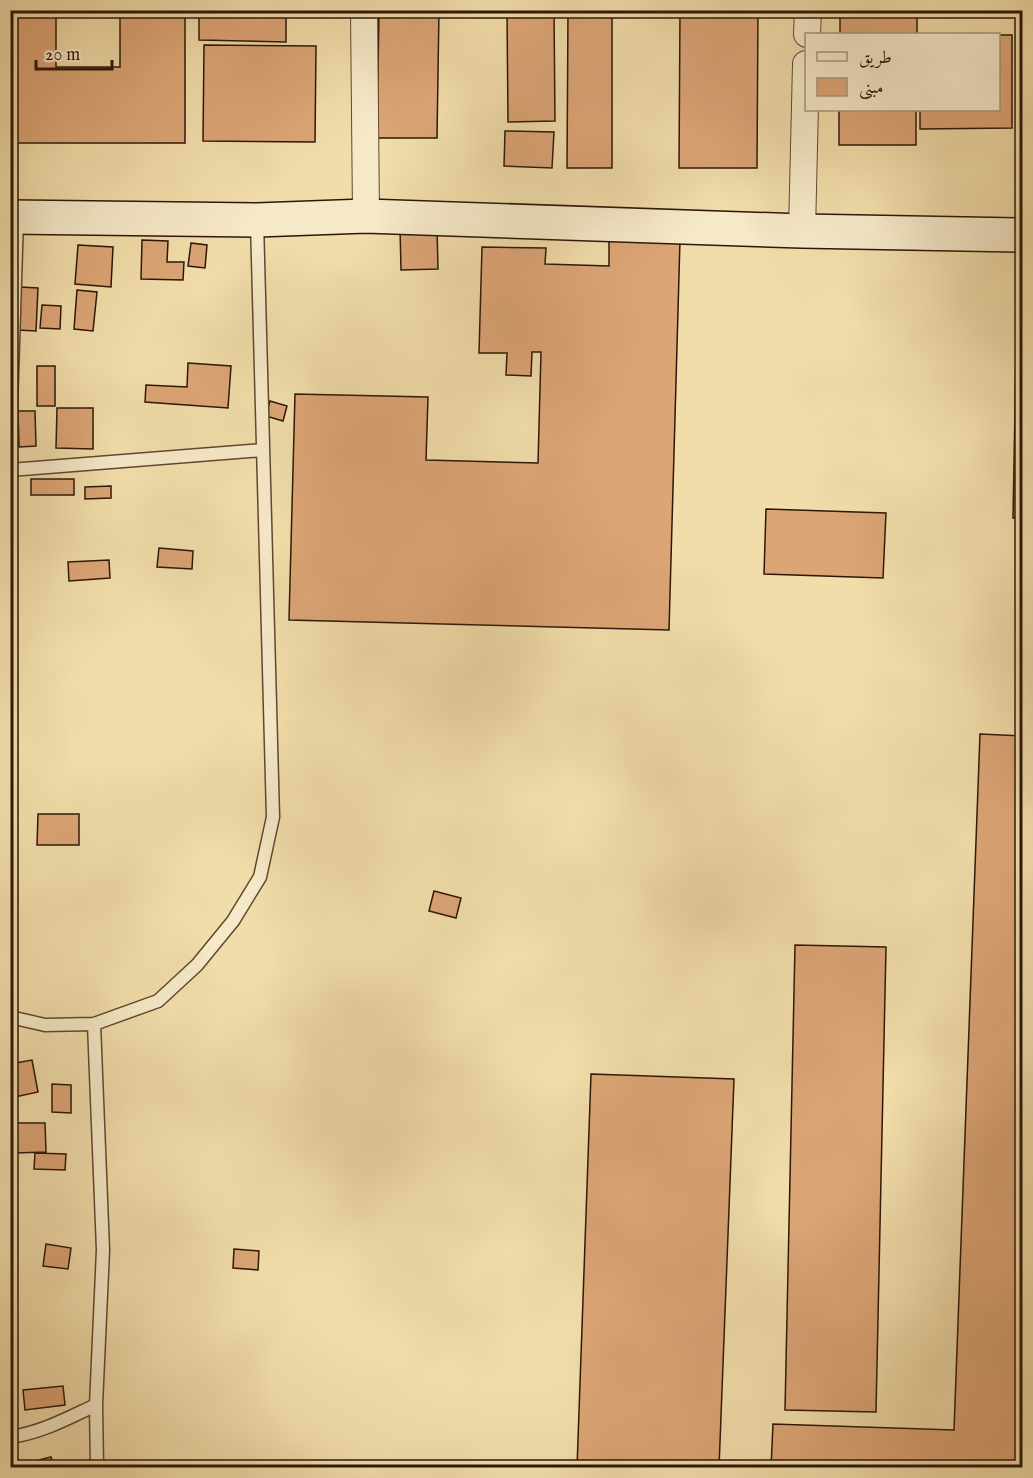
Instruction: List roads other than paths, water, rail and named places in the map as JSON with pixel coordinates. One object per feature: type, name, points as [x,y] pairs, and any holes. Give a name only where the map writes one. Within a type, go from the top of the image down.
[{"type":"street","points":[[364,10],[366,216]]},
{"type":"street","points":[[807,33],[808,10]]},
{"type":"street","points":[[802,231],[806,111]]},
{"type":"street","points":[[14,217],[257,220],[366,216],[802,231],[1023,235]]},
{"type":"lane","points":[[10,436],[14,217]]},
{"type":"lane","points":[[10,1017],[45,1024],[94,1024],[158,1000],[197,965],[233,921],[260,877],[273,817],[257,220]]},
{"type":"lane","points":[[10,470],[263,450]]},
{"type":"lane","points":[[94,1024],[103,1250],[96,1405],[97,1467]]},
{"type":"lane","points":[[10,1437],[51,1427],[96,1405]]}]
